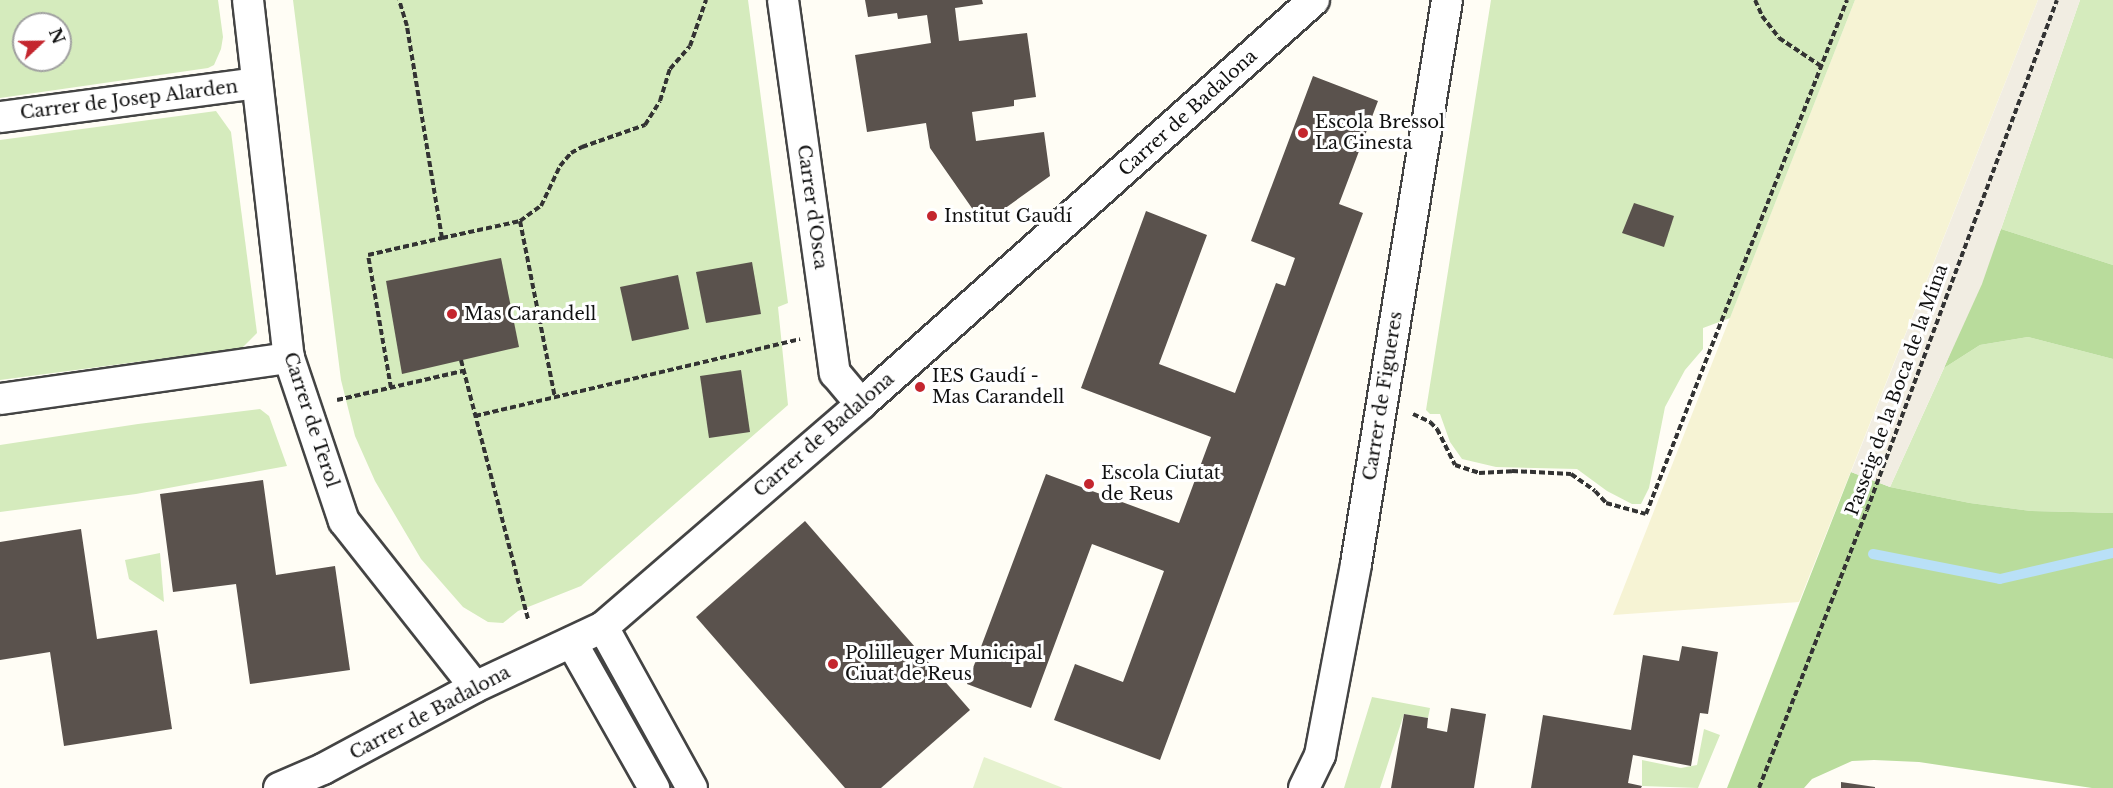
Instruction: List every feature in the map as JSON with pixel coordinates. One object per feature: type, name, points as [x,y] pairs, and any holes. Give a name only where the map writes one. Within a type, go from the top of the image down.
[{"type":"street","name":"Carrer de Terol","points":[[248,0],[289,358],[344,521],[476,687]]},
{"type":"street","name":"Carrer d'Osca","points":[[783,0],[835,373],[861,404]]},
{"type":"street","name":"Carrer de Badalona","points":[[279,788],[323,769],[476,687],[603,627],[861,404],[1314,0]]},
{"type":"street","points":[[1425,0],[1436,26],[1439,48]]},
{"type":"street","name":"Carrer de Figueres","points":[[1304,788],[1320,755],[1356,564],[1447,0]]},
{"type":"street","name":"Carrer de Josep Alarden","points":[[0,117],[257,83]]},
{"type":"street","points":[[0,399],[289,358]]},
{"type":"street","points":[[603,627],[692,788]]},
{"type":"street","points":[[572,643],[654,788]]},
{"type":"path","points":[[399,0],[407,26],[442,238]]},
{"type":"path","points":[[391,388],[368,255],[520,221],[541,206],[560,166],[571,153],[600,140],[645,125],[660,101],[670,69],[690,46],[706,0]]},
{"type":"path","points":[[1755,0],[1762,16],[1779,38],[1821,66]]},
{"type":"path","points":[[1413,414],[1431,422],[1437,429],[1455,465],[1479,473],[1512,471],[1571,474],[1595,490],[1606,503],[1646,514],[1847,0]]},
{"type":"path","name":"Passeig de la Boca de la Mina","points":[[1759,788],[1868,510],[2056,0]]},
{"type":"path","points":[[520,221],[555,397]]},
{"type":"path","points":[[475,416],[801,339]]},
{"type":"path","points":[[461,360],[528,620]]},
{"type":"path","points":[[337,400],[464,371]]},
{"type":"shaded area","points":[[1855,0],[2038,0],[1799,602],[1613,615]]},
{"type":"shaded area","points":[[2038,0],[2080,0],[1982,284],[1890,487],[1851,472]]},
{"type":"green space","points":[[0,0],[218,0],[223,37],[214,65],[208,68],[0,98]]},
{"type":"green space","points":[[293,0],[748,0],[788,303],[778,307],[788,405],[581,586],[518,611],[503,623],[488,622],[463,607],[421,559],[375,481],[355,436],[341,380]]},
{"type":"green space","points":[[1491,0],[1855,0],[1730,318],[1703,328],[1703,349],[1685,370],[1665,407],[1649,488],[1641,504],[1632,504],[1607,491],[1577,469],[1496,467],[1462,459],[1450,442],[1440,414],[1430,414],[1426,410]]},
{"type":"green space","points":[[2080,0],[2113,0],[2113,265],[2001,229]]},
{"type":"green space","points":[[216,111],[231,132],[257,333],[242,348],[0,380],[0,140]]},
{"type":"green space","points":[[2001,229],[2113,265],[2113,359],[2028,337],[1980,345],[1944,368]]},
{"type":"green space","points":[[2028,337],[2113,359],[2113,513],[2031,511],[1970,503],[1890,487],[1944,368],[1980,345]]},
{"type":"green space","points":[[260,409],[269,416],[287,466],[136,494],[0,512],[0,445],[138,424]]},
{"type":"green space","points":[[1851,472],[1890,487],[1970,503],[2031,511],[2113,513],[2113,788],[2092,788],[1919,762],[1874,760],[1852,761],[1812,779],[1804,788],[1727,788]]},
{"type":"green space","points":[[160,553],[164,602],[129,579],[125,560]]},
{"type":"green space","points":[[1372,697],[1430,708],[1428,718],[1404,714],[1380,788],[1344,788]]},
{"type":"green space","points":[[1704,729],[1720,735],[1698,788],[1642,786],[1642,760],[1681,768],[1697,765]]},
{"type":"green space","points":[[984,757],[1063,788],[973,788]]},
{"type":"building","points":[[865,0],[982,0],[983,4],[955,8],[959,41],[1027,33],[1036,97],[1014,100],[1014,106],[972,112],[976,141],[1044,132],[1050,176],[983,224],[930,148],[926,123],[867,132],[855,55],[931,43],[927,15],[898,19],[897,13],[868,17]]},
{"type":"building","points":[[1313,76],[1378,101],[1339,204],[1363,213],[1160,760],[1054,720],[1075,664],[1123,682],[1164,571],[1092,544],[1031,708],[967,684],[1046,474],[1179,523],[1211,437],[1081,388],[1146,211],[1207,235],[1159,364],[1235,393],[1276,283],[1285,286],[1295,258],[1251,241]]},
{"type":"building","points":[[1634,203],[1674,216],[1664,247],[1622,233]]},
{"type":"building","name":"Mas Carandell","points":[[501,258],[519,347],[402,374],[386,281]]},
{"type":"building","points":[[752,262],[761,314],[706,323],[696,272]]},
{"type":"building","points":[[678,275],[689,329],[632,341],[620,287]]},
{"type":"building","points":[[741,370],[750,432],[709,438],[700,376]]},
{"type":"building","points":[[263,480],[276,575],[335,566],[350,670],[250,684],[236,584],[173,592],[160,494]]},
{"type":"building","name":"Polilleuger Municipal Ciuat de Reus","points":[[805,521],[970,710],[881,788],[845,788],[696,617]]},
{"type":"building","points":[[81,529],[97,639],[157,630],[172,729],[64,746],[50,652],[0,660],[0,542]]},
{"type":"building","points":[[1682,646],[1718,652],[1708,714],[1700,713],[1691,766],[1633,755],[1628,783],[1642,786],[1641,788],[1531,788],[1543,715],[1631,730],[1643,655],[1679,661]]},
{"type":"building","points":[[1451,708],[1486,714],[1474,788],[1391,788],[1404,714],[1428,718],[1427,728],[1447,732]]},
{"type":"building","points":[[1841,782],[1875,787],[1875,788],[1841,788]]},
{"type":"waterway","points":[[1873,554],[2000,579],[2113,553]]},
{"type":"place","name":"Escola Bressol La Ginesta","points":[[1303,133]]},
{"type":"place","name":"Institut Gaudí","points":[[932,216]]},
{"type":"place","name":"Mas Carandell","points":[[452,314]]},
{"type":"place","name":"IES Gaudí - Mas Carandell","points":[[920,387]]},
{"type":"place","name":"Escola Ciutat de Reus","points":[[1089,484]]},
{"type":"place","name":"Polilleuger Municipal Ciuat de Reus","points":[[833,664]]}]
